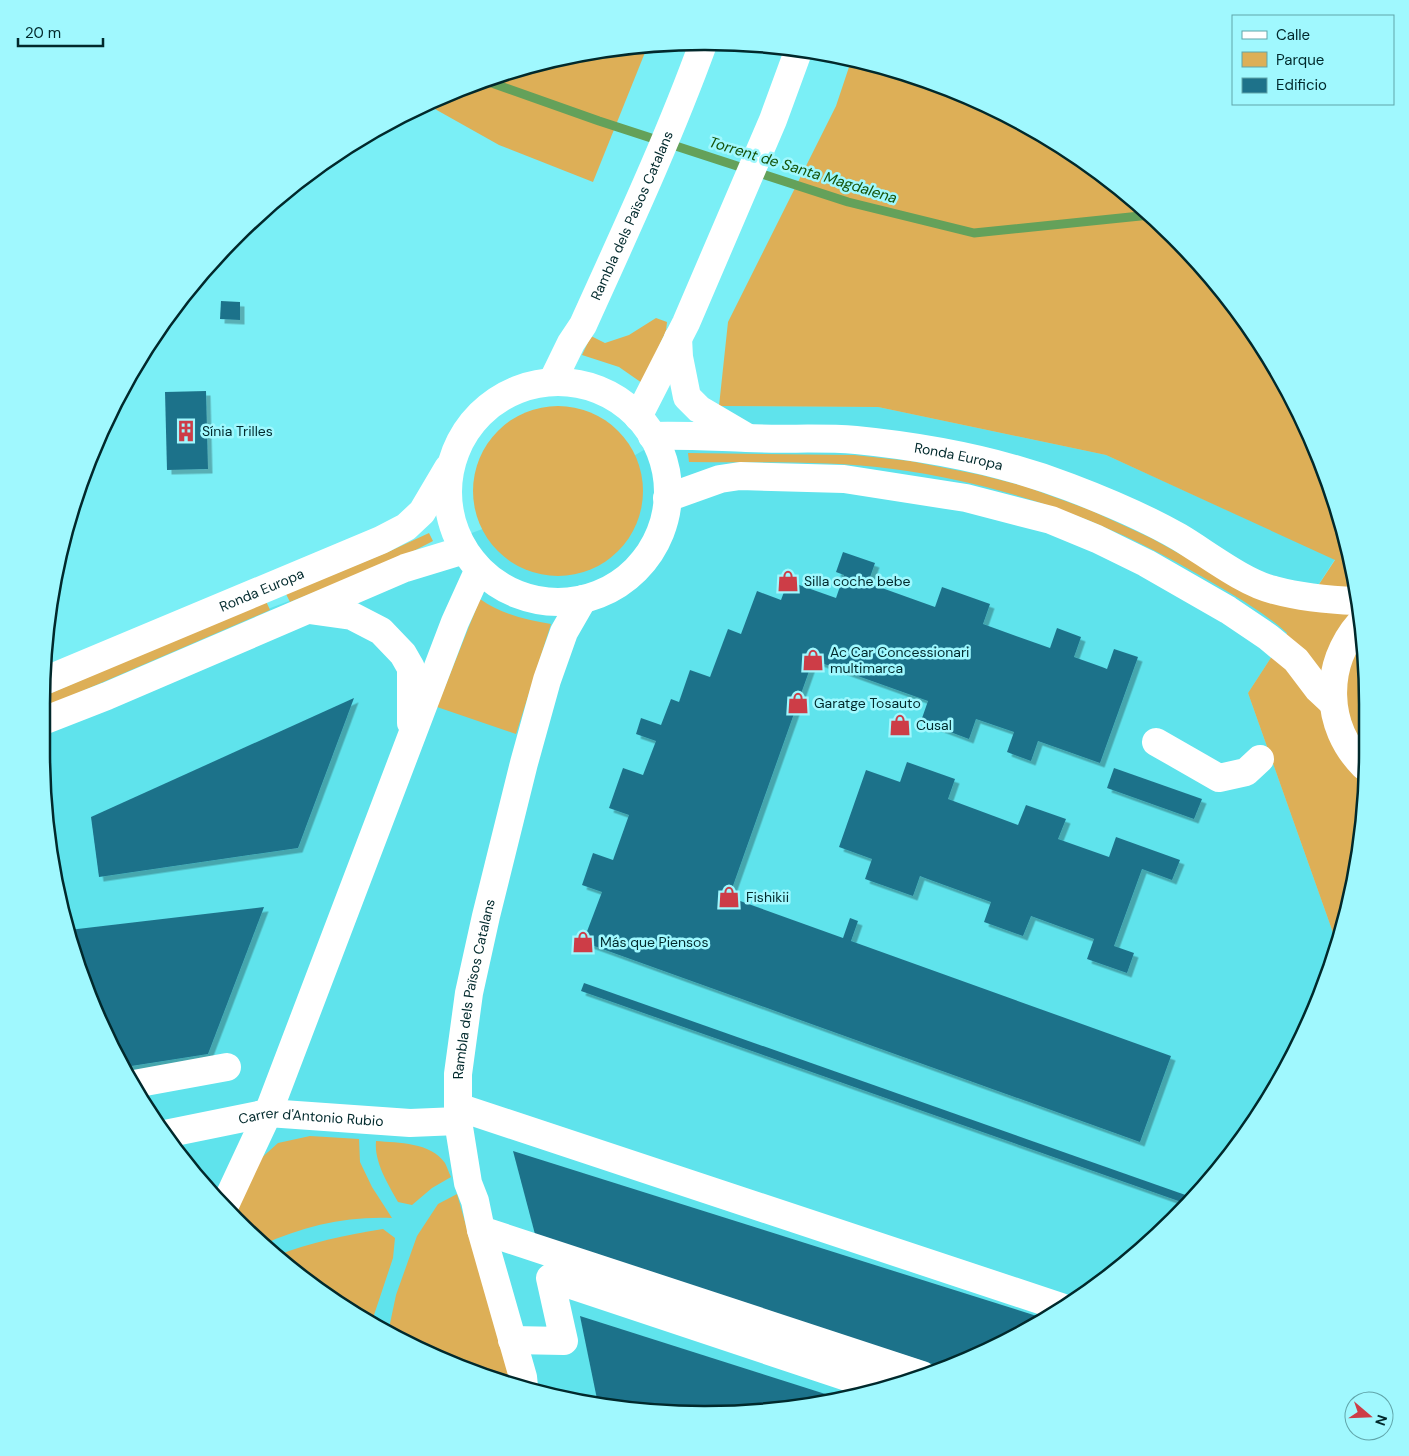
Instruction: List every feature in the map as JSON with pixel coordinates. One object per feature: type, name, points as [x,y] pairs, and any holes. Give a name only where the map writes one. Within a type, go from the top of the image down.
[{"type":"main road","name":"Rambla dels Països Catalans","points":[[552,382],[571,343],[583,325],[654,169],[701,50]]},
{"type":"main road","points":[[645,426],[678,338],[738,204],[773,120],[796,57]]},
{"type":"main road","points":[[678,338],[679,357],[687,397],[699,410],[748,438]]},
{"type":"main road","name":"Ronda Europa","points":[[51,678],[381,540],[406,527],[422,512],[452,463],[461,440],[475,419],[494,402],[521,388],[552,382],[576,383],[599,390],[620,401],[645,426],[658,447],[664,466],[667,498],[665,516],[660,533],[642,563],[615,586],[572,602],[549,602],[527,598],[506,589],[472,559],[455,532],[448,492],[452,463]]},
{"type":"main road","name":"Ronda Europa","points":[[645,426],[688,435],[854,440],[910,447],[973,459],[1019,471],[1074,489],[1160,526],[1240,575],[1273,590],[1306,596],[1350,600]]},
{"type":"main road","points":[[667,498],[720,479],[740,476],[844,479],[966,498],[1051,520],[1097,539],[1146,563],[1228,610],[1268,637],[1296,660],[1318,689],[1333,704]]},
{"type":"main road","points":[[50,718],[107,696],[405,568],[472,559],[459,613],[412,737],[268,1113],[228,1199]]},
{"type":"main road","name":"Rambla dels Països Catalans","points":[[522,1380],[481,1230],[475,1200],[468,1183],[458,1114],[458,1074],[469,993],[486,916],[546,680],[564,632],[583,599]]},
{"type":"main road","points":[[309,610],[352,616],[381,631],[403,654],[410,668],[412,737]]},
{"type":"main road","points":[[1354,630],[1346,641],[1338,661],[1333,682],[1333,704],[1340,732],[1359,760]]},
{"type":"main road","points":[[1156,742],[1219,778],[1246,772],[1260,759]]},
{"type":"main road","points":[[140,1083],[227,1067]]},
{"type":"main road","name":"Carrer d'Antonio Rubio","points":[[172,1132],[268,1113],[410,1123],[458,1114]]},
{"type":"main road","points":[[458,1114],[1054,1305]]},
{"type":"main road","points":[[481,1230],[912,1372]]},
{"type":"main road","points":[[512,1340],[564,1342],[550,1278],[871,1385]]},
{"type":"shaded area","points":[[719,406],[878,407],[1106,455],[1335,559],[1248,693],[1333,933],[1324,962],[1292,1041],[1249,1115],[1224,1150],[1197,1183],[1136,1244],[1068,1296],[994,1339],[955,1356],[874,1384],[832,1393],[747,1405],[704,1406],[662,1405],[577,1393],[535,1384],[454,1356],[415,1339],[341,1296],[273,1244],[242,1214],[212,1183],[160,1115],[117,1041],[85,962],[72,921],[56,837],[51,794],[50,698],[273,607],[555,502]]},
{"type":"green space","points":[[645,53],[593,182],[499,145],[434,109],[494,85],[535,72],[577,63]]},
{"type":"green space","points":[[849,67],[874,72],[955,100],[994,117],[1068,160],[1136,212],[1197,273],[1249,341],[1271,377],[1292,415],[1309,454],[1337,535],[1353,619],[1358,662],[1358,794],[1346,879],[1333,933],[1248,693],[1287,633],[1265,615],[1192,571],[1122,535],[1048,505],[1010,493],[932,475],[868,466],[791,462],[689,462],[688,453],[854,455],[910,461],[981,475],[1024,486],[1090,510],[1151,538],[1225,579],[1306,604],[1335,560],[1106,455],[878,407],[719,406],[728,322],[836,106]]},
{"type":"green space","points":[[656,318],[667,322],[666,331],[642,383],[619,367],[582,355],[591,336],[605,343],[629,335]]},
{"type":"green space","points":[[550,406],[566,406],[591,412],[612,425],[624,437],[637,458],[643,491],[637,524],[624,545],[612,557],[591,570],[566,576],[550,576],[525,570],[504,557],[492,545],[479,524],[473,499],[473,483],[479,458],[492,437],[504,425],[525,412]]},
{"type":"green space","points":[[429,533],[433,541],[404,556],[290,602],[286,594],[388,552]]},
{"type":"green space","points":[[480,599],[496,609],[514,616],[551,624],[516,734],[437,707]]},
{"type":"green space","points":[[266,601],[270,610],[50,705],[50,693]]},
{"type":"green space","points":[[310,1136],[359,1139],[360,1162],[372,1187],[392,1218],[358,1219],[326,1224],[293,1232],[270,1241],[237,1209],[258,1161],[278,1143]]},
{"type":"green space","points":[[376,1141],[404,1143],[423,1147],[439,1156],[445,1163],[451,1177],[432,1188],[412,1205],[398,1202],[379,1165]]},
{"type":"green space","points":[[457,1194],[509,1376],[454,1356],[415,1339],[390,1325],[396,1295],[417,1236],[438,1204]]},
{"type":"green space","points":[[383,1229],[395,1238],[393,1258],[374,1316],[341,1296],[284,1253],[342,1236]]},
{"type":"building","points":[[221,301],[240,302],[240,320],[220,319]]},
{"type":"building","name":"Sínia Trilles","points":[[206,391],[208,469],[167,470],[165,392]]},
{"type":"building","points":[[843,552],[875,563],[868,583],[935,607],[942,587],[990,604],[983,624],[1016,636],[1050,648],[1057,628],[1081,637],[1074,657],[1107,669],[1114,649],[1138,657],[1100,763],[1038,741],[1031,761],[1007,752],[1014,732],[976,719],[969,739],[921,721],[928,701],[813,660],[729,897],[843,938],[850,918],[858,921],[851,941],[1171,1056],[1140,1142],[583,942],[602,892],[582,885],[593,853],[613,860],[629,815],[609,808],[623,768],[643,775],[656,741],[636,734],[641,718],[661,725],[671,699],[679,702],[690,670],[710,677],[728,629],[741,634],[757,591],[781,600],[788,581],[836,598],[844,575],[836,572]]},
{"type":"building","points":[[354,698],[298,848],[99,877],[91,817]]},
{"type":"building","points":[[907,762],[955,779],[948,799],[1018,825],[1026,805],[1066,819],[1058,839],[1109,857],[1116,837],[1180,860],[1172,880],[1142,869],[1114,946],[1134,953],[1127,973],[1087,959],[1094,939],[1031,916],[1023,936],[984,922],[991,902],[920,876],[913,896],[865,879],[872,859],[839,847],[866,770],[900,782]]},
{"type":"building","points":[[1114,768],[1202,799],[1194,819],[1107,788]]},
{"type":"building","points":[[264,907],[208,1054],[131,1066],[117,1041],[100,1002],[75,929]]},
{"type":"building","points":[[584,983],[1185,1195],[1179,1201],[581,991]]},
{"type":"building","points":[[513,1151],[1036,1316],[994,1339],[933,1364],[536,1238]]},
{"type":"building","points":[[580,1316],[826,1394],[747,1405],[704,1406],[662,1405],[596,1396]]},
{"type":"waterway","name":"Torrent de Santa Magdalena","points":[[496,84],[599,121],[848,202],[974,233],[1140,216]]},
{"type":"place","name":"Sínia Trilles","points":[[186,431]]},
{"type":"place","name":"Silla coche bebe","points":[[788,581]]},
{"type":"place","name":"Ac Car Concessionari multimarca","points":[[813,660]]},
{"type":"place","name":"Garatge Tosauto","points":[[798,703]]},
{"type":"place","name":"Cusal","points":[[900,725]]},
{"type":"place","name":"Fishikii","points":[[729,897]]},
{"type":"place","name":"Más que Piensos","points":[[583,942]]}]
